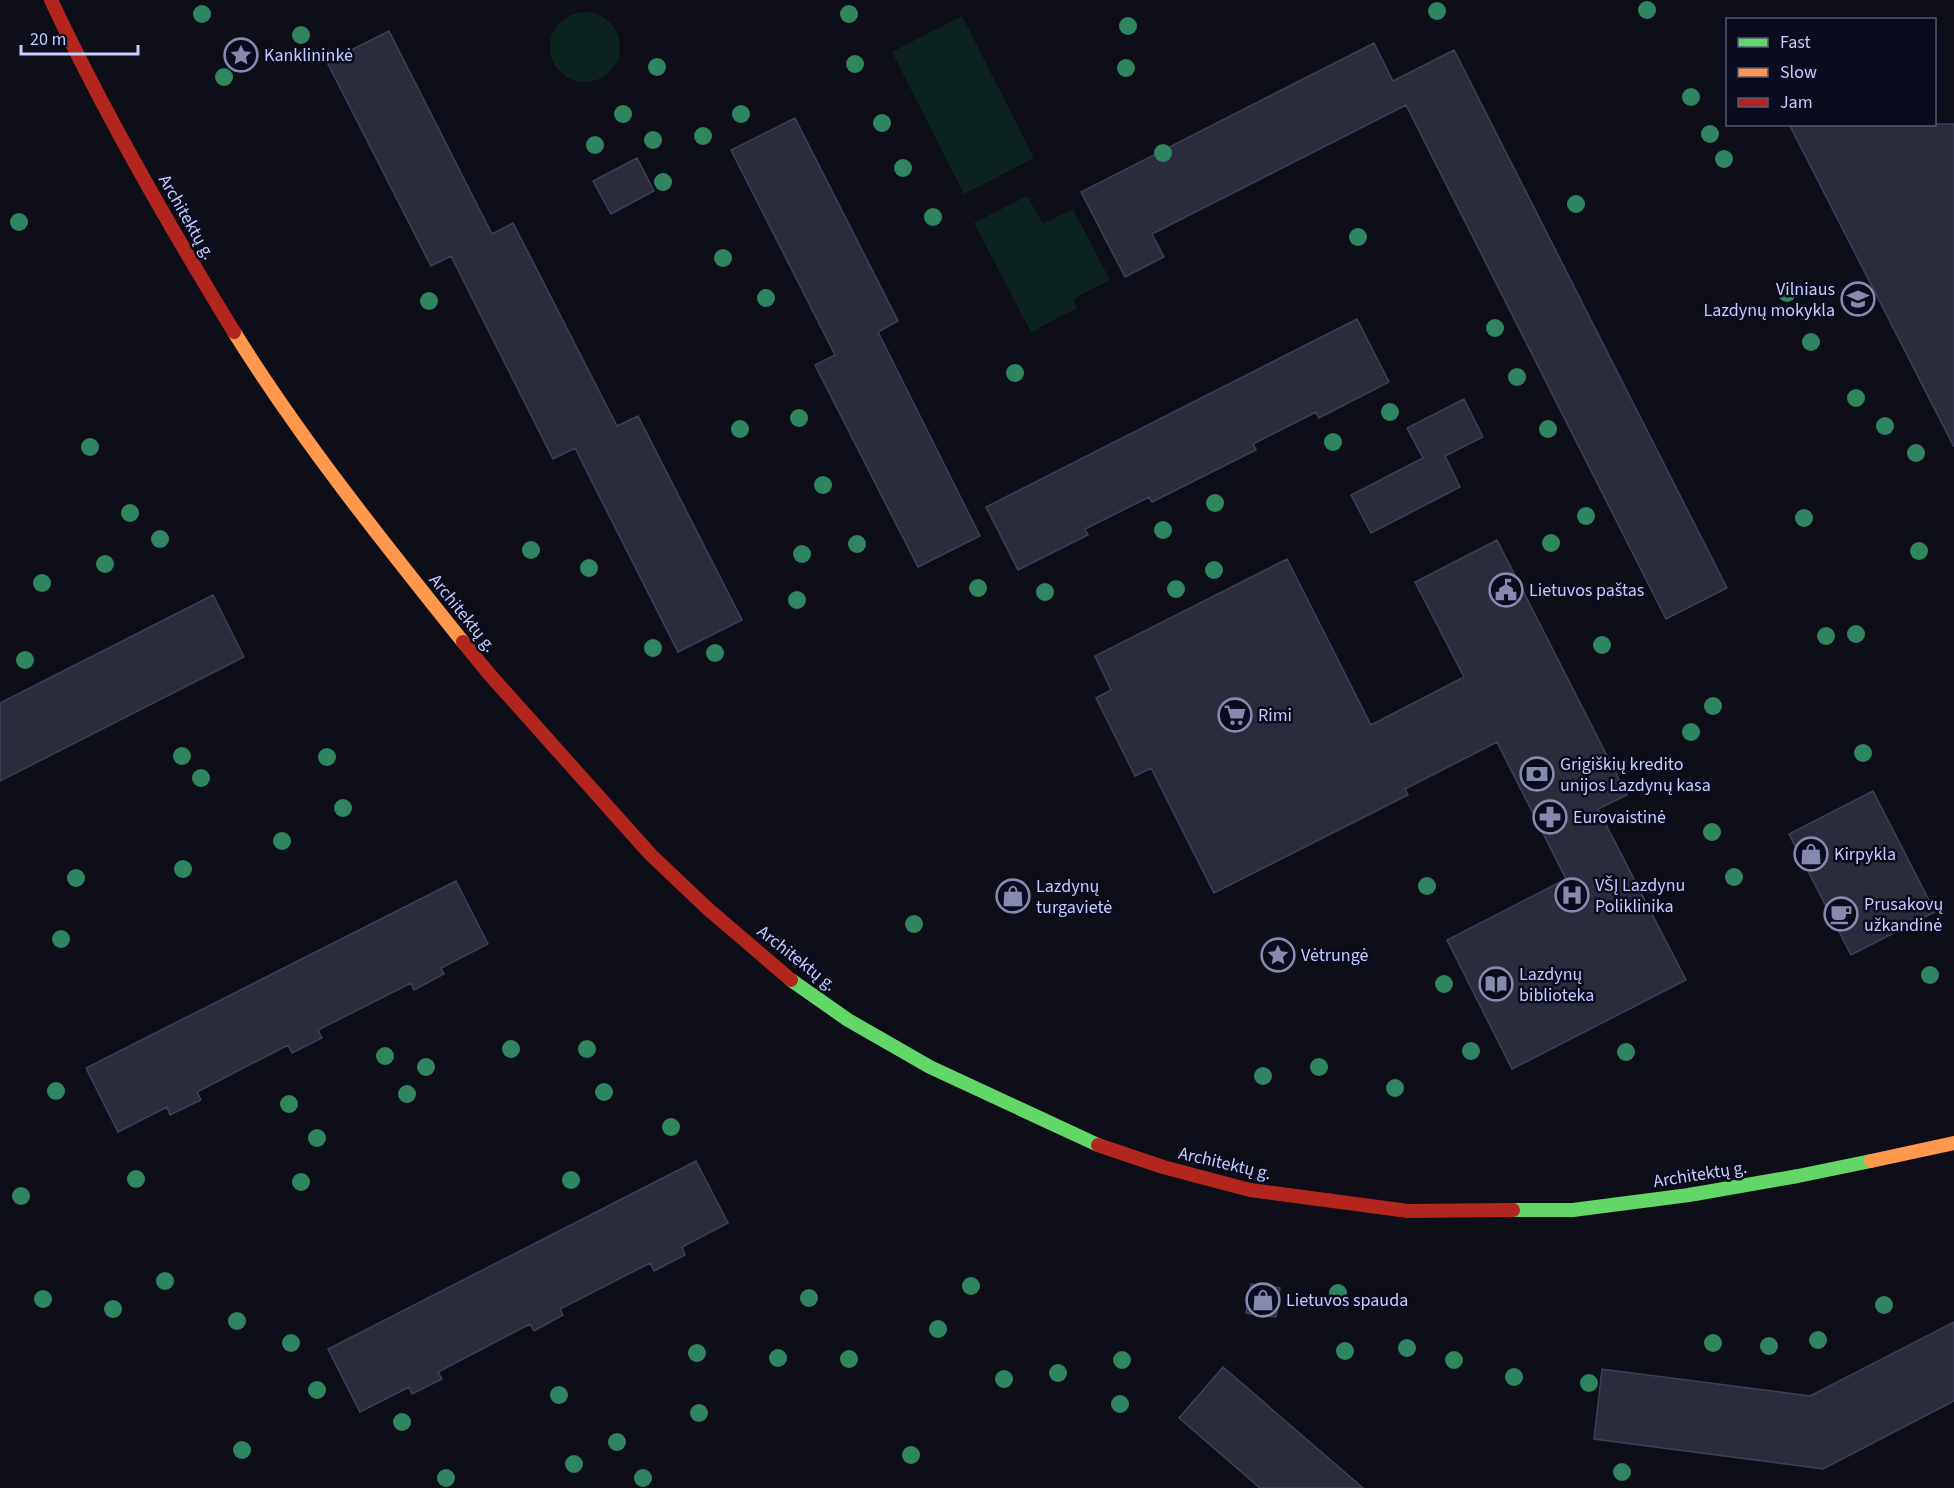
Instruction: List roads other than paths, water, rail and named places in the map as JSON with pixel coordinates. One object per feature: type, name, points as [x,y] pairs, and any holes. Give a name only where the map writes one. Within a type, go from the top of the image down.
[{"type":"street","name":"Architektų g.","points":[[51,0],[87,76],[174,234],[266,382],[378,536],[490,675],[651,855],[779,971],[848,1020],[930,1067],[1091,1143],[1163,1167],[1250,1190],[1408,1211],[1573,1210],[1689,1195],[1787,1178],[1954,1143]]},
{"type":"place","name":"Kanklininkė","points":[[241,55]]},
{"type":"place","name":"Vilniaus Lazdynų mokykla","points":[[1858,299]]},
{"type":"place","name":"Lietuvos paštas","points":[[1506,590]]},
{"type":"place","name":"Rimi","points":[[1235,715]]},
{"type":"place","name":"Grigiškių kredito unijos Lazdynų kasa","points":[[1537,774]]},
{"type":"place","name":"Eurovaistinė","points":[[1550,817]]},
{"type":"place","name":"Kirpykla","points":[[1811,854]]},
{"type":"place","name":"VŠĮ Lazdynu Poliklinika","points":[[1572,895]]},
{"type":"place","name":"Lazdynų turgavietė","points":[[1013,896]]},
{"type":"place","name":"Prusakovų užkandinė","points":[[1841,914]]},
{"type":"place","name":"Vėtrungė","points":[[1278,955]]},
{"type":"place","name":"Lazdynų biblioteka","points":[[1496,984]]},
{"type":"place","name":"Lietuvos spauda","points":[[1263,1300]]}]
